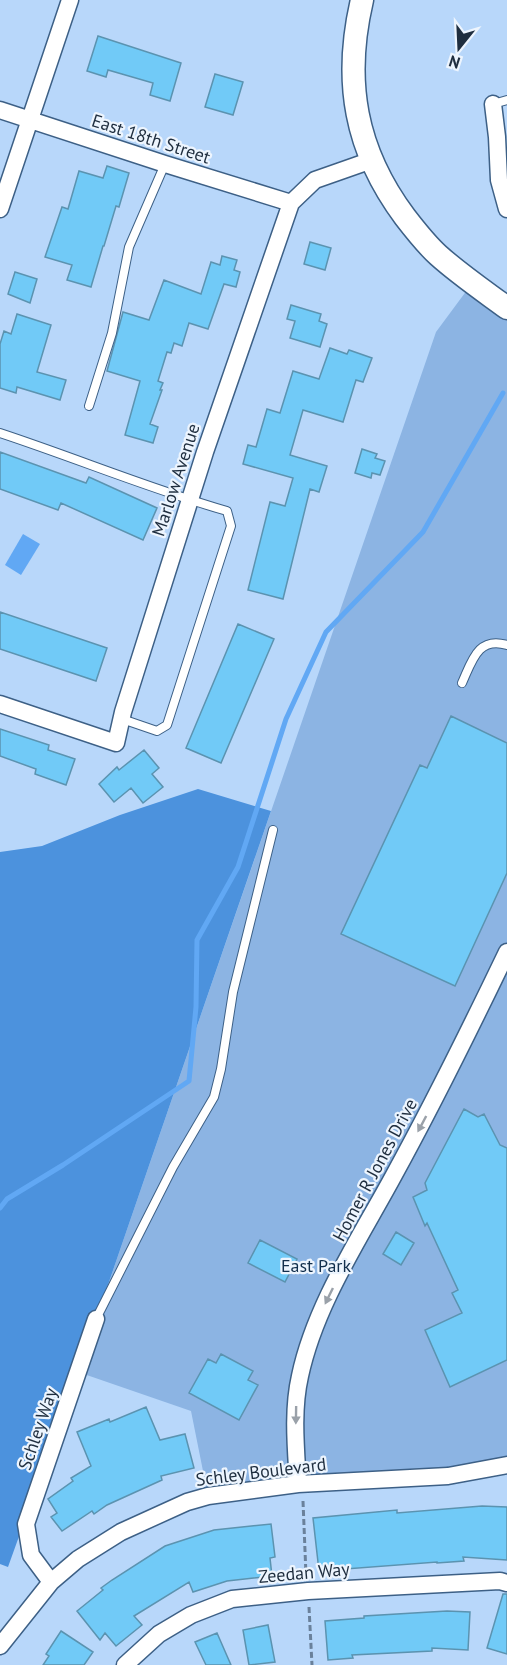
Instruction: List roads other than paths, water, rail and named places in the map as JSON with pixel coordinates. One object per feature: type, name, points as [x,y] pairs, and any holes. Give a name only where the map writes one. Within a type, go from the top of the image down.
[{"type":"main road","points":[[362,0],[352,55],[354,98],[359,124],[384,186],[423,240],[443,260],[507,308]]},
{"type":"street","points":[[0,209],[70,0]]},
{"type":"street","points":[[500,102],[498,180],[507,208]]},
{"type":"street","name":"East 18th Street","points":[[0,110],[291,203]]},
{"type":"street","name":"Marlow Avenue","points":[[0,704],[116,743],[190,500],[291,203],[315,180],[372,160]]},
{"type":"street","name":"Homer R Jones Drive","points":[[300,1484],[296,1399],[299,1377],[312,1335],[330,1294],[436,1098],[507,952]]},
{"type":"street","name":"Schley Way","points":[[51,1581],[31,1555],[26,1524],[96,1319]]},
{"type":"street","name":"Schley Boulevard","points":[[0,1646],[51,1581],[100,1543],[144,1520],[187,1502],[208,1496],[300,1484],[448,1476],[507,1465]]},
{"type":"street","name":"Zeedan Way","points":[[125,1665],[159,1634],[191,1615],[231,1599],[307,1591],[417,1584],[500,1581],[507,1583]]},
{"type":"lane","points":[[89,406],[112,333],[129,247],[165,164]]},
{"type":"lane","points":[[0,433],[227,512],[231,526],[167,725],[157,731],[122,719]]},
{"type":"lane","points":[[462,682],[473,657],[486,644],[498,642],[507,645]]},
{"type":"lane","points":[[96,1319],[173,1167],[214,1097],[221,1069],[233,992],[273,830]]},
{"type":"waterway","points":[[0,1208],[7,1199],[63,1165],[189,1081],[196,1007],[197,940],[238,867],[286,719],[326,632],[423,532],[503,393]]},
{"type":"park label","name":"East Park","points":[[316,1266]]}]
